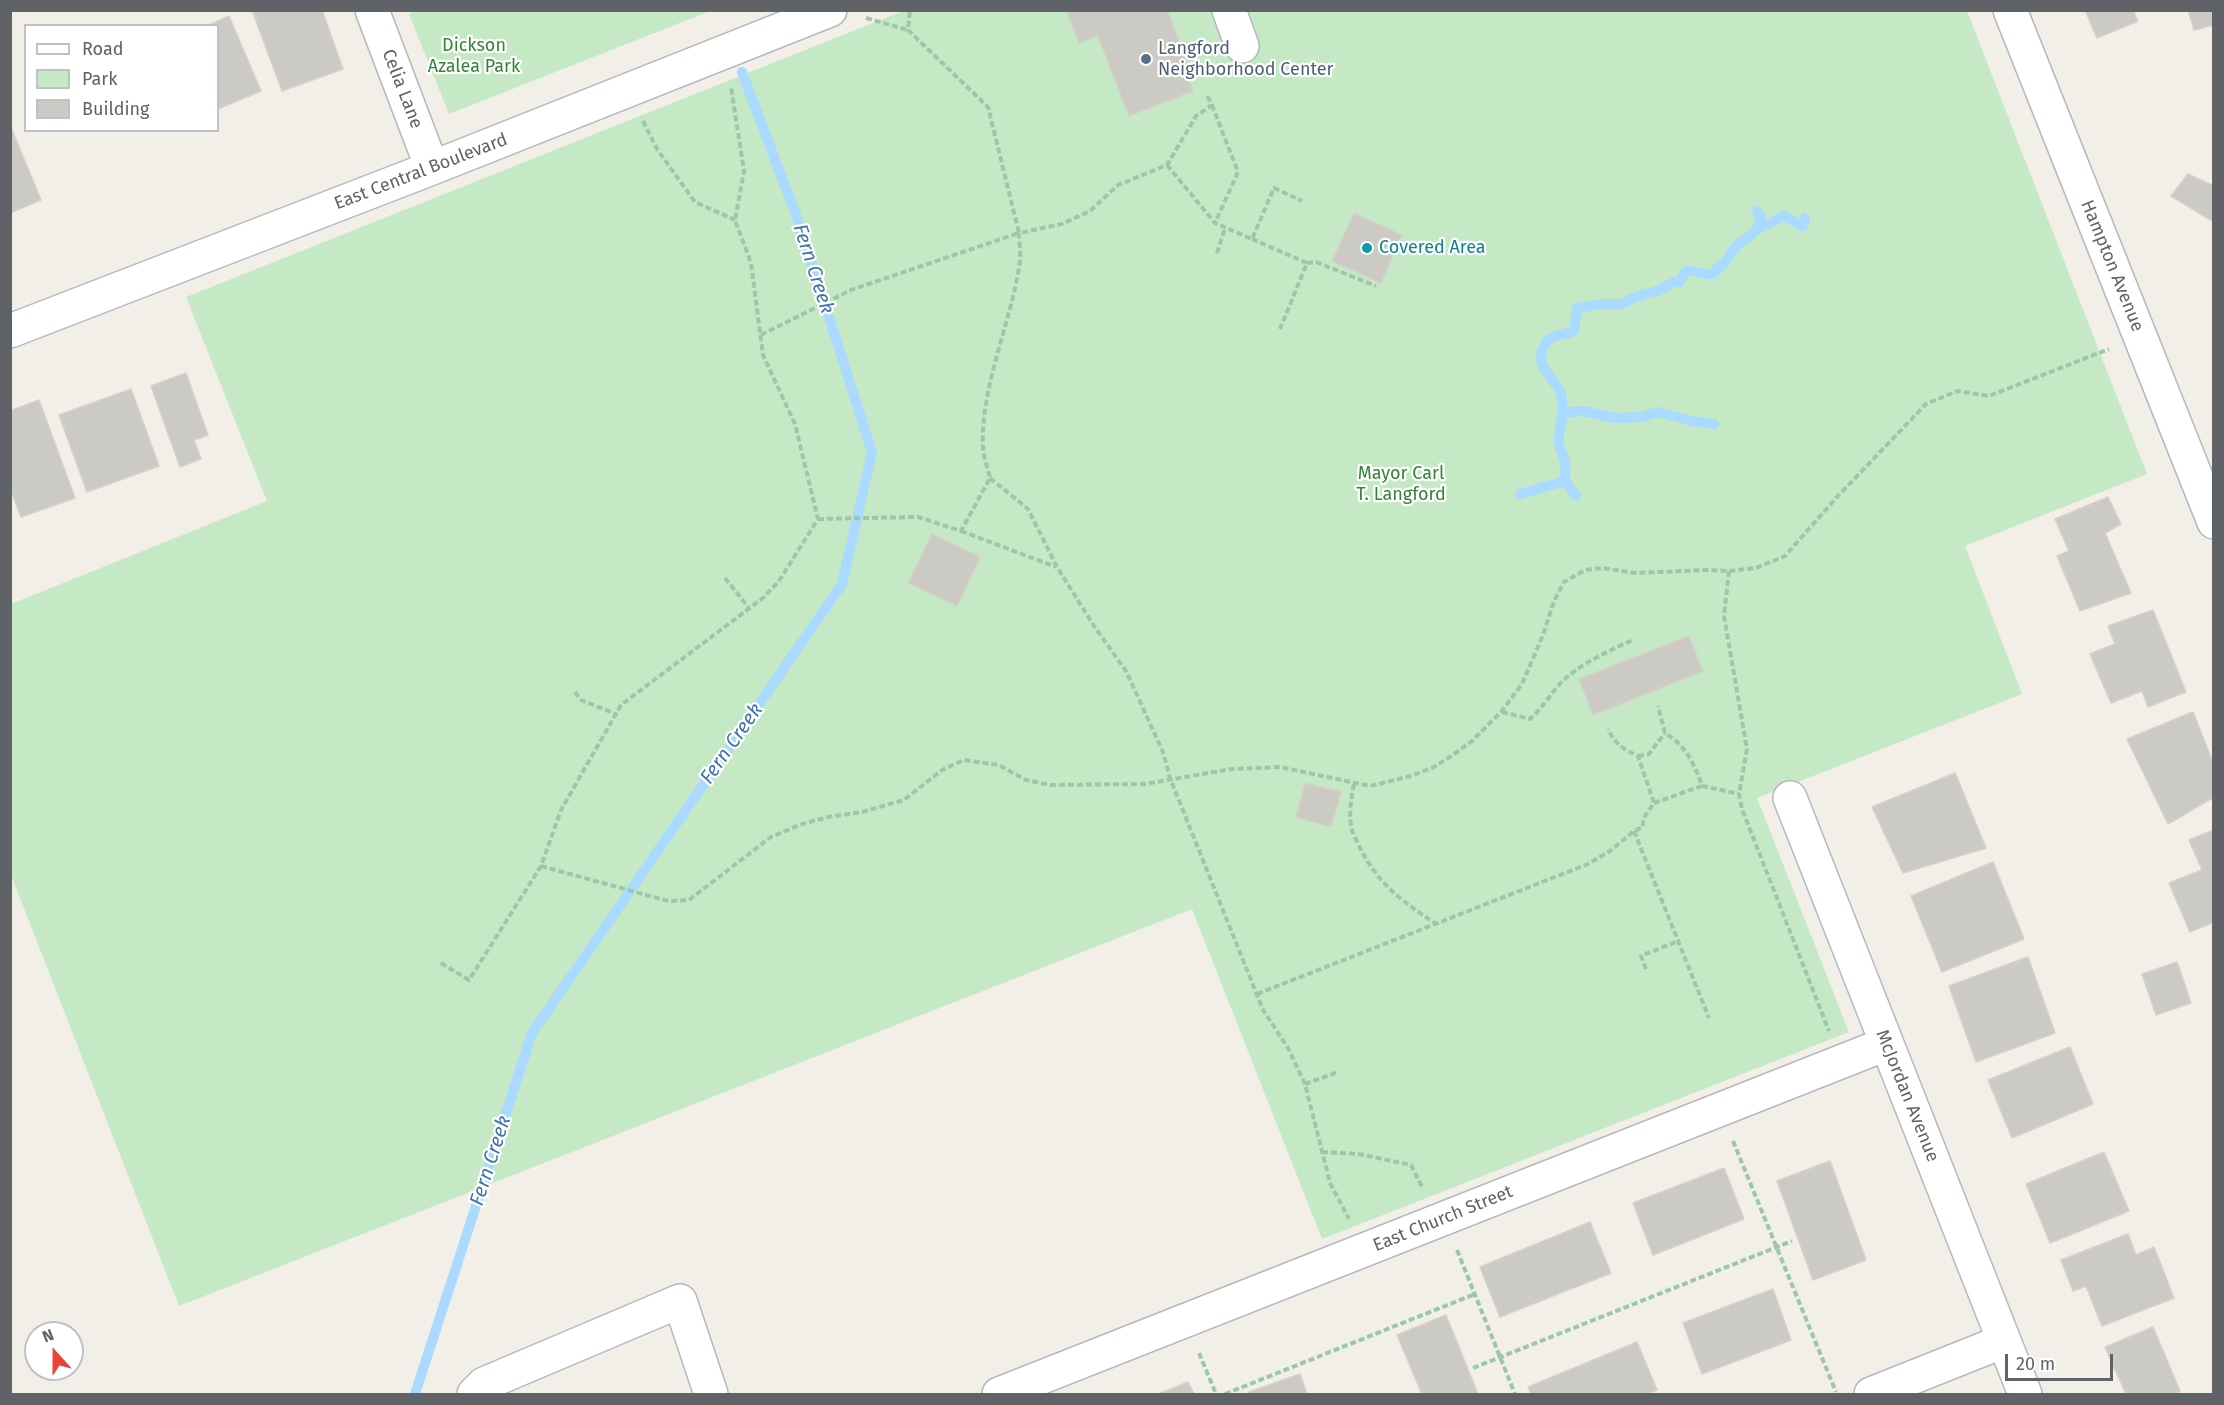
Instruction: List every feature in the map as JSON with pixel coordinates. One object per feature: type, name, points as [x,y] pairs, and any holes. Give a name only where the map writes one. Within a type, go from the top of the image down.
[{"type":"street","name":"Celia Lane","points":[[372,10],[432,168]]},
{"type":"street","name":"East Central Boulevard","points":[[10,331],[432,168],[830,10]]},
{"type":"street","points":[[1229,10],[1242,46]]},
{"type":"street","name":"Hampton Avenue","points":[[2010,10],[2214,522]]},
{"type":"street","name":"McJordan Avenue","points":[[1790,798],[2025,1395]]},
{"type":"street","name":"East Church Street","points":[[999,1395],[1886,1044]]},
{"type":"street","points":[[474,1395],[484,1384],[680,1301],[711,1395]]},
{"type":"street","points":[[1871,1395],[2004,1341]]},
{"type":"path","points":[[908,30],[910,10]]},
{"type":"path","points":[[866,18],[908,30],[988,107],[1019,233],[1020,260],[1008,322],[985,416],[982,448],[990,478],[1029,509],[1057,567],[1126,671],[1163,752],[1170,778],[1263,1010],[1288,1048],[1305,1084],[1330,1183],[1350,1221]]},
{"type":"path","points":[[441,963],[469,980],[541,866],[561,810],[621,705],[763,598],[778,581],[818,519],[795,424],[763,355],[751,263],[735,220],[744,171],[730,82]]},
{"type":"path","points":[[1207,95],[1238,171],[1215,223]]},
{"type":"path","points":[[761,335],[851,290],[1019,233],[1062,224],[1090,211],[1118,185],[1167,165],[1196,116],[1212,105]]},
{"type":"path","points":[[641,118],[657,149],[694,202],[735,220]]},
{"type":"path","points":[[1167,165],[1215,223],[1306,263],[1316,262],[1376,286]]},
{"type":"path","points":[[1252,239],[1274,188],[1302,201]]},
{"type":"path","points":[[1216,253],[1226,228]]},
{"type":"path","points":[[1280,329],[1306,263]]},
{"type":"path","points":[[541,866],[669,901],[689,900],[771,837],[828,817],[862,812],[903,800],[942,770],[964,760],[999,765],[1026,780],[1052,785],[1144,784],[1232,769],[1280,766],[1354,784],[1370,786],[1393,781],[1434,767],[1471,742],[1501,712],[1522,684],[1543,635],[1554,601],[1564,582],[1585,570],[1602,568],[1635,573],[1729,571],[1756,568],[1785,556],[1926,404],[1957,391],[1989,396],[2109,349]]},
{"type":"path","points":[[962,531],[990,478]]},
{"type":"path","points":[[818,519],[918,517],[1057,567]]},
{"type":"path","points":[[725,578],[749,608]]},
{"type":"path","points":[[1501,712],[1530,719],[1542,708],[1566,677],[1633,639]]},
{"type":"path","points":[[575,692],[581,700],[616,714]]},
{"type":"path","points":[[1658,706],[1665,733],[1677,740],[1692,759],[1702,786]]},
{"type":"path","points":[[1608,729],[1613,740],[1624,750],[1638,756],[1648,754],[1665,733]]},
{"type":"path","points":[[1638,756],[1654,803]]},
{"type":"path","points":[[1354,784],[1350,804],[1351,828],[1363,852],[1380,879],[1400,900],[1436,924]]},
{"type":"path","points":[[1257,994],[1588,864],[1643,827],[1643,819],[1654,803],[1702,786],[1739,794]]},
{"type":"path","points":[[1634,831],[1709,1018]]},
{"type":"path","points":[[1646,969],[1641,956],[1678,941]]},
{"type":"path","points":[[1305,1084],[1338,1072]]},
{"type":"path","points":[[1720,1109],[1837,1395]]},
{"type":"path","points":[[1322,1152],[1359,1154],[1411,1165],[1424,1191]]},
{"type":"path","points":[[1445,1218],[1515,1395]]},
{"type":"path","points":[[1473,1368],[1791,1241]]},
{"type":"path","points":[[1225,1395],[1475,1294]]},
{"type":"path","points":[[1198,1352],[1216,1395]]},
{"type":"green space","name":"Dickson Azalea Park","points":[[419,10],[710,11],[449,114],[409,14]]},
{"type":"green space","name":"Mayor Carl T. Langford","points":[[903,11],[1967,11],[2147,474],[1965,546],[2022,694],[1757,798],[1849,1032],[1322,1239],[1192,909],[179,1306],[11,875],[11,604],[267,501],[186,297]]},
{"type":"building","points":[[252,10],[322,10],[343,69],[282,91]]},
{"type":"building","name":"Langford Neighborhood Center","points":[[1167,10],[1192,75],[1187,76],[1193,91],[1129,116],[1098,36],[1079,43],[1067,11]]},
{"type":"building","points":[[2085,10],[2133,10],[2138,21],[2097,38]]},
{"type":"building","points":[[2188,10],[2214,10],[2214,25],[2194,30]]},
{"type":"building","points":[[229,16],[261,91],[219,109],[219,24],[211,24]]},
{"type":"building","points":[[10,125],[41,200],[10,213]]},
{"type":"building","points":[[2188,174],[2214,186],[2214,222],[2171,196]]},
{"type":"building","name":"Covered Area","points":[[1354,213],[1402,235],[1381,283],[1332,261]]},
{"type":"building","points":[[186,373],[208,435],[194,440],[201,459],[180,467],[151,386]]},
{"type":"building","points":[[131,389],[159,466],[87,492],[59,415]]},
{"type":"building","points":[[39,400],[75,498],[21,517],[10,488],[10,411]]},
{"type":"building","points":[[2108,497],[2121,524],[2105,533],[2131,593],[2080,611],[2057,556],[2069,551],[2055,519]]},
{"type":"building","points":[[932,534],[980,557],[957,606],[908,583]]},
{"type":"building","points":[[2153,610],[2186,692],[2148,707],[2142,691],[2111,703],[2090,654],[2115,644],[2108,626]]},
{"type":"building","points":[[1689,636],[1703,671],[1593,715],[1579,679]]},
{"type":"building","points":[[2193,712],[2214,765],[2214,797],[2168,824],[2127,739]]},
{"type":"building","points":[[1955,773],[1986,848],[1903,873],[1872,807]]},
{"type":"building","points":[[1305,783],[1341,792],[1331,827],[1296,817]]},
{"type":"building","points":[[2214,830],[2214,922],[2190,932],[2169,883],[2202,870],[2189,840]]},
{"type":"building","points":[[1993,862],[2024,939],[1942,972],[1911,896]]},
{"type":"building","points":[[2028,957],[2055,1033],[1976,1062],[1949,986]]},
{"type":"building","points":[[2177,962],[2191,1003],[2156,1015],[2142,974]]},
{"type":"building","points":[[2070,1047],[2093,1104],[2012,1138],[1988,1080]]},
{"type":"building","points":[[2104,1152],[2129,1211],[2050,1243],[2026,1184]]},
{"type":"building","points":[[1830,1161],[1866,1260],[1813,1280],[1777,1181]]},
{"type":"building","points":[[1724,1168],[1744,1219],[1653,1255],[1633,1203]]},
{"type":"building","points":[[1590,1222],[1611,1273],[1500,1317],[1480,1267]]},
{"type":"building","points":[[2128,1234],[2136,1255],[2154,1247],[2174,1298],[2102,1326],[2086,1286],[2073,1291],[2061,1260]]},
{"type":"building","points":[[1773,1289],[1791,1340],[1702,1374],[1683,1323]]},
{"type":"building","points":[[1446,1315],[1478,1394],[1422,1394],[1397,1335]]},
{"type":"building","points":[[2153,1327],[2180,1391],[2172,1394],[2126,1394],[2105,1347]]},
{"type":"building","points":[[1637,1342],[1657,1390],[1646,1394],[1531,1394],[1528,1387]]},
{"type":"building","points":[[1300,1374],[1307,1394],[1250,1394],[1249,1392]]},
{"type":"building","points":[[1188,1382],[1194,1394],[1158,1394]]},
{"type":"waterway","name":"Fern Creek","points":[[415,1394],[532,1033],[842,584],[872,452],[799,223],[742,72]]},
{"type":"waterway","points":[[1520,494],[1565,481],[1566,465],[1559,443],[1561,394],[1541,360],[1545,344],[1554,337],[1574,331],[1577,308],[1601,304],[1622,304],[1674,282],[1680,282],[1688,270],[1713,274],[1735,248],[1757,228],[1761,218],[1757,211]]},
{"type":"waterway","points":[[1758,229],[1784,216],[1803,226],[1805,218]]},
{"type":"waterway","points":[[1564,413],[1582,411],[1615,418],[1641,417],[1658,412],[1691,421],[1714,424]]},
{"type":"waterway","points":[[1565,481],[1576,496]]},
{"type":"place","name":"Langford Neighborhood Center","points":[[1146,59]]},
{"type":"place","name":"Covered Area","points":[[1367,248]]}]
